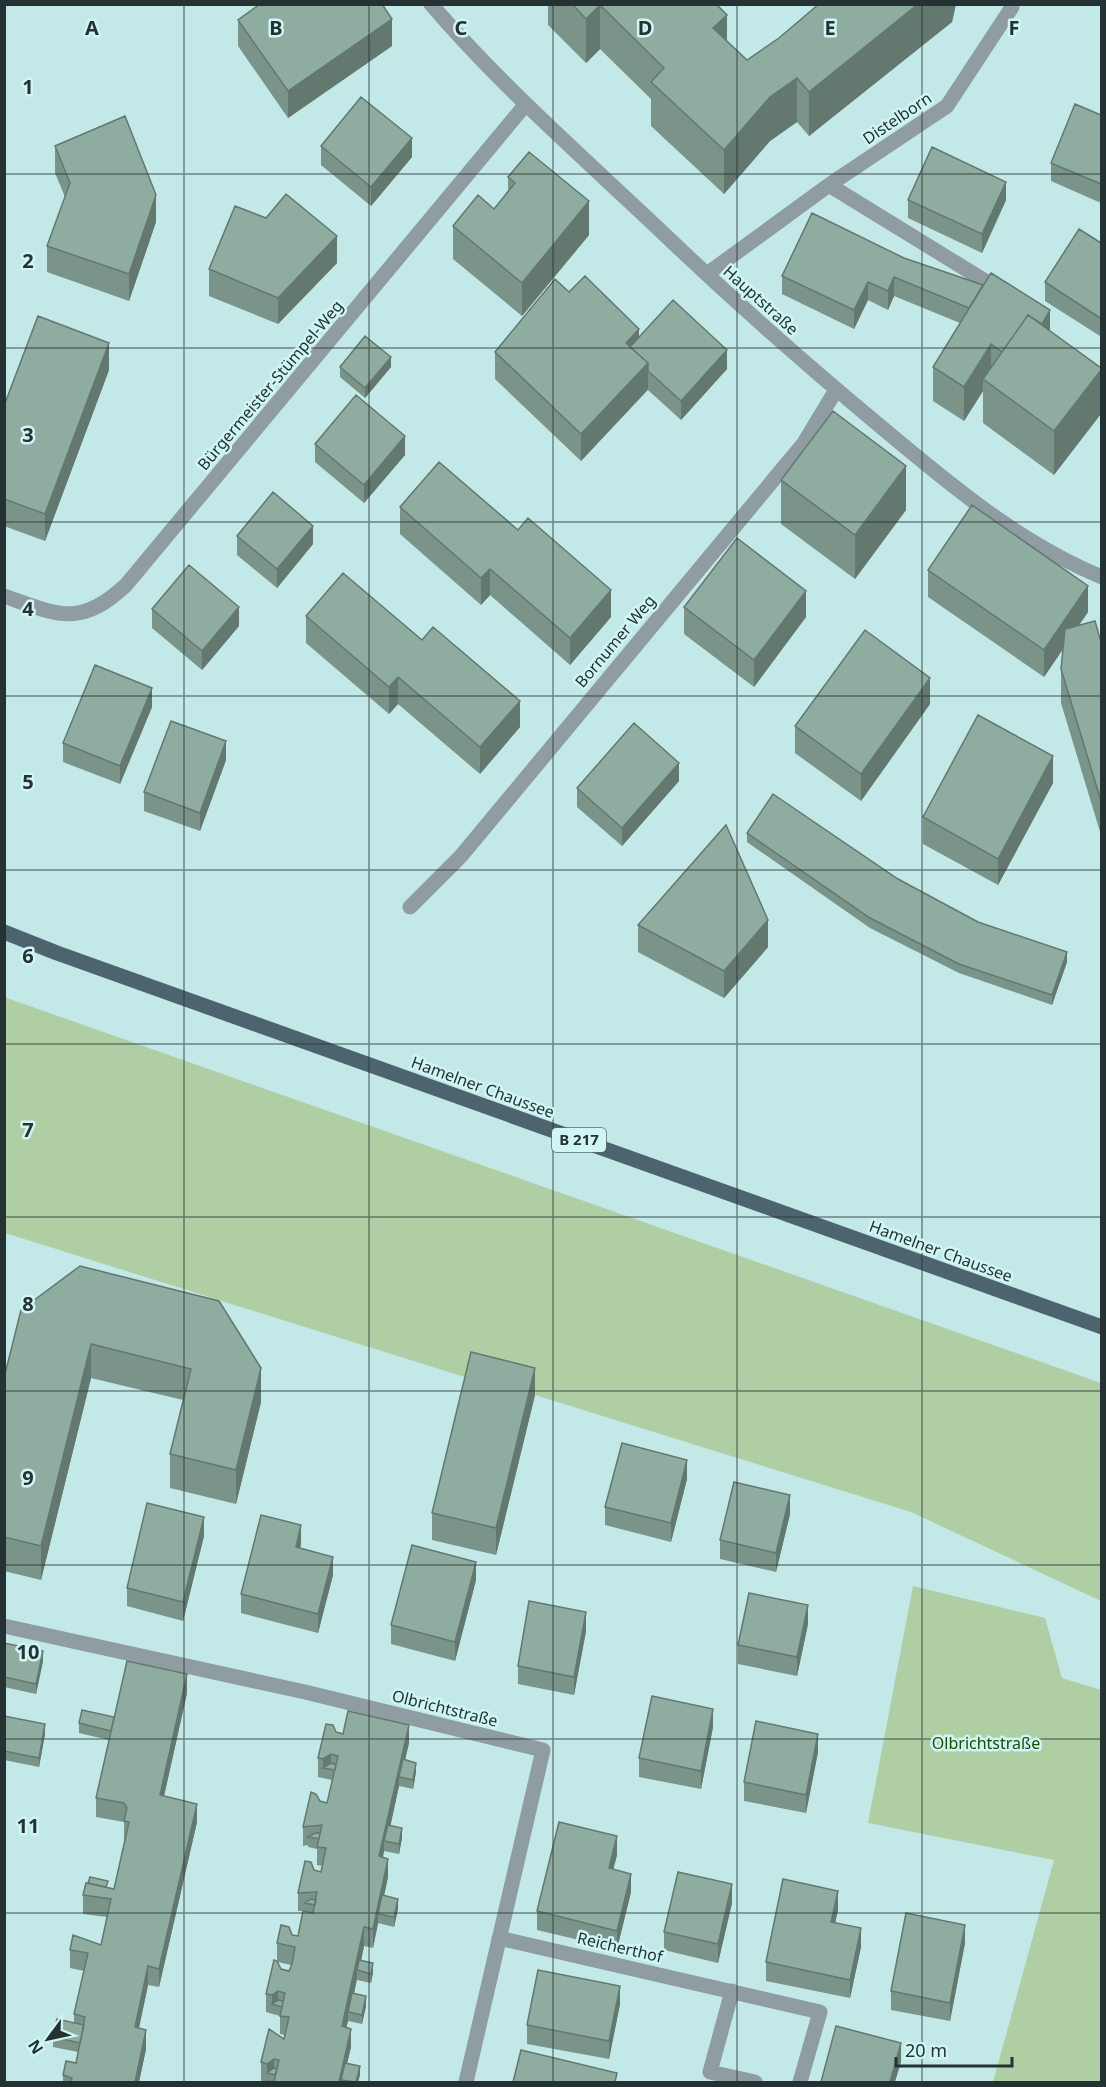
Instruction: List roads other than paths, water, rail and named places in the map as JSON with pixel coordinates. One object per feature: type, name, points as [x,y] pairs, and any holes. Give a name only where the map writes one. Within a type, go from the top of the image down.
[{"type":"main road","name":"Hamelner Chaussee","points":[[4,932],[57,953],[1101,1327]]},
{"type":"main road","name":"Hamelner Chaussee","points":[[4,940],[57,953]]},
{"type":"street","name":"Hauptstraße","points":[[431,4],[464,43],[526,104],[766,331],[945,482],[1067,563],[1101,578]]},
{"type":"street","name":"Distelborn","points":[[707,274],[829,185],[947,106],[1012,8]]},
{"type":"street","name":"Bürgermeister-Stümpel-Weg","points":[[4,596],[50,612],[81,614],[106,604],[126,585],[526,104]]},
{"type":"street","points":[[829,185],[1016,299]]},
{"type":"street","name":"Bornumer Weg","points":[[410,907],[461,856],[804,443],[836,390]]},
{"type":"street","name":"Olbrichtstraße","points":[[4,1626],[305,1692],[543,1750],[466,2082]]},
{"type":"street","name":"Reicherthof","points":[[500,1938],[820,2012],[800,2082]]},
{"type":"street","points":[[732,1991],[710,2072],[755,2082]]}]
